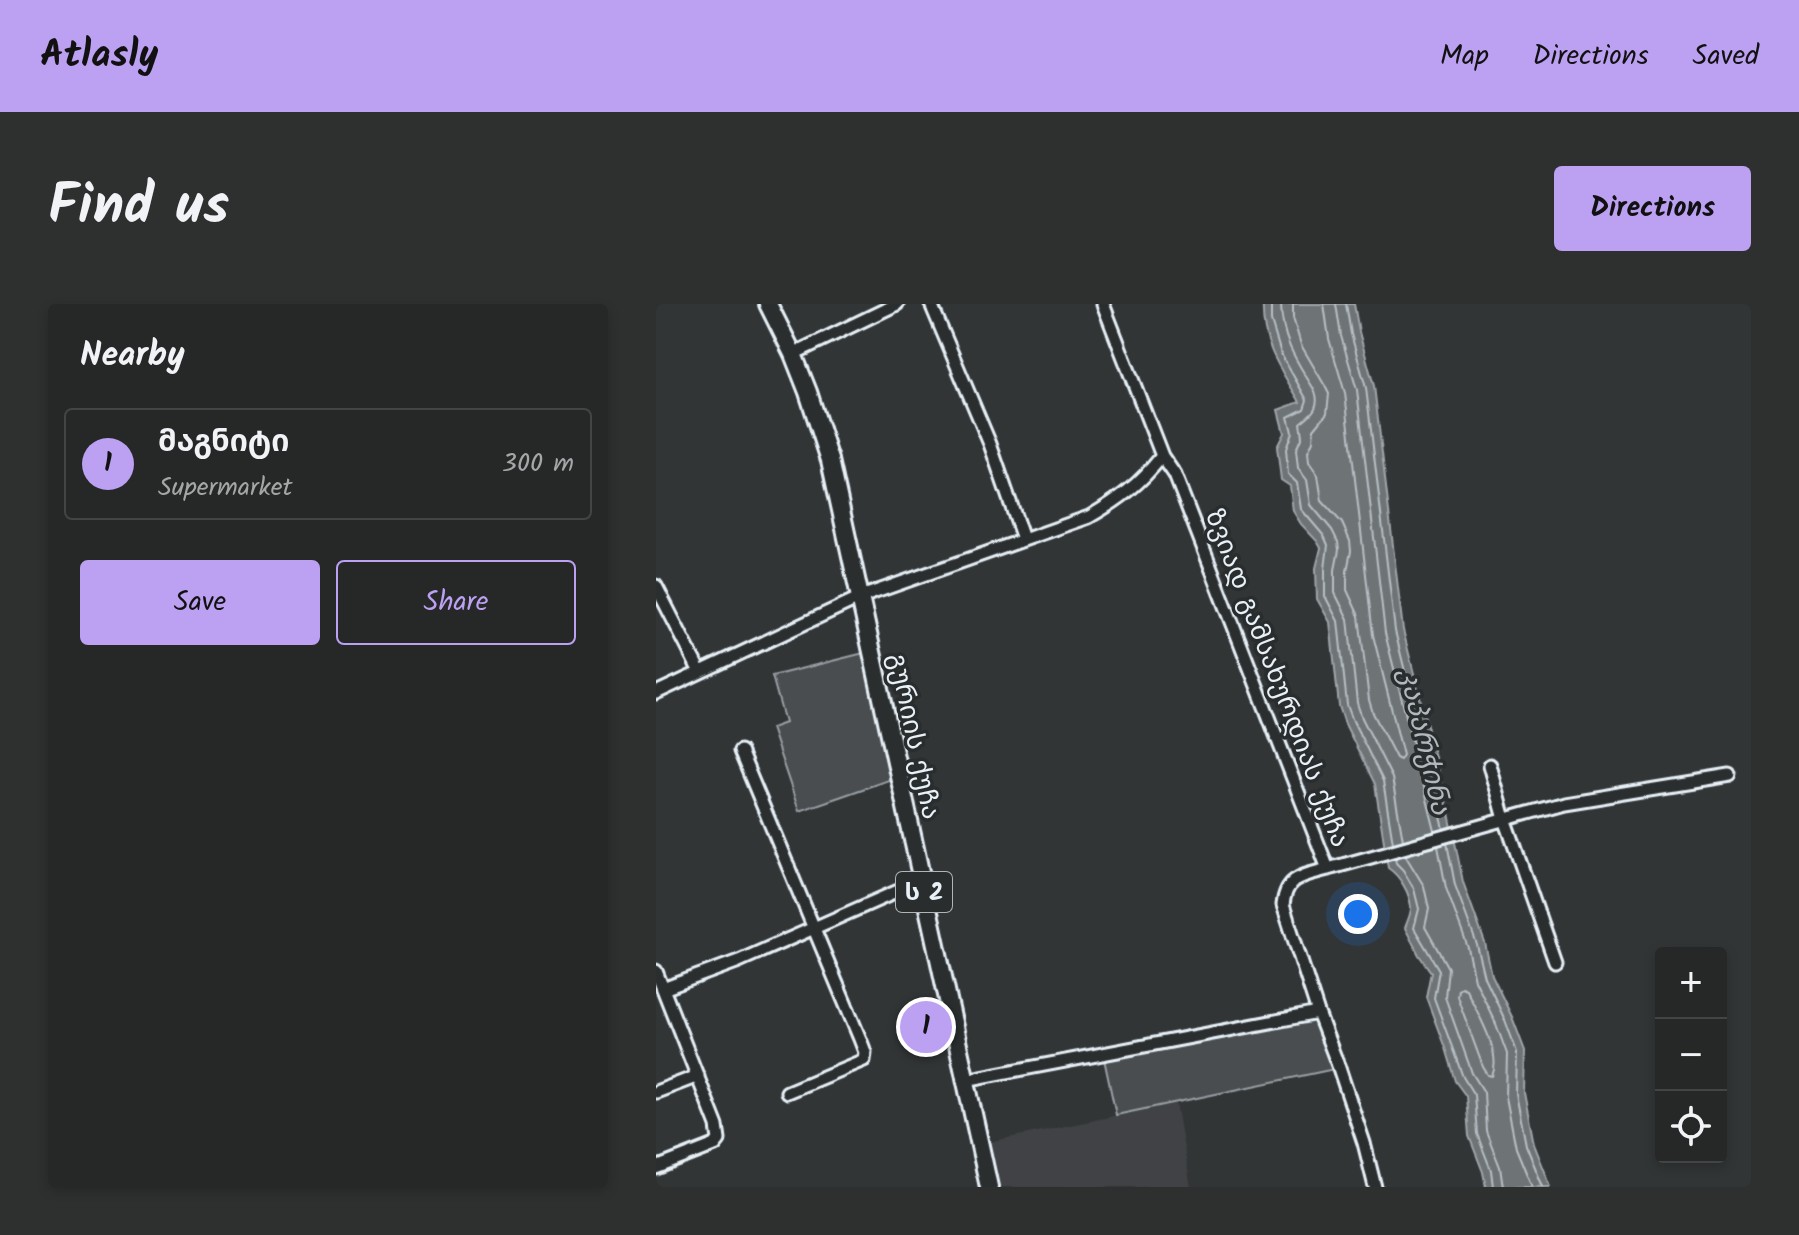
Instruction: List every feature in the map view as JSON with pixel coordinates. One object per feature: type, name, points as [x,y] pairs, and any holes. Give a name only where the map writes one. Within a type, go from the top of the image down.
[{"type":"highway","name":"გურიის ქუჩა","points":[[768,304],[793,354],[830,460],[989,1187]]},
{"type":"street","points":[[793,354],[897,304]]},
{"type":"street","points":[[931,304],[990,444],[1023,539]]},
{"type":"street","name":"ზვიად გამსახურდიას ქუჩა","points":[[1103,304],[1162,456],[1175,475],[1328,869],[1299,878],[1288,885],[1283,905],[1364,1143],[1375,1187]]},
{"type":"street","points":[[656,693],[861,597],[1089,517],[1121,498],[1162,456]]},
{"type":"street","points":[[656,586],[700,672]]},
{"type":"street","points":[[740,751],[866,1057],[787,1092]]},
{"type":"street","points":[[1490,765],[1505,819],[1555,962]]},
{"type":"street","points":[[1328,869],[1564,803],[1730,776]]},
{"type":"street","points":[[663,989],[739,961],[921,881]]},
{"type":"street","points":[[656,971],[717,1126],[719,1140],[715,1145],[656,1168]]},
{"type":"street","points":[[965,1080],[1318,1013]]},
{"type":"street","points":[[656,1092],[698,1076]]},
{"type":"shaded area","points":[[872,651],[900,776],[799,811],[771,728],[785,723],[772,676]]},
{"type":"shaded area","points":[[1318,1013],[1339,1068],[1116,1115],[1103,1054]]},
{"type":"shaded area","points":[[1176,1103],[1191,1187],[989,1187],[979,1144]]},
{"type":"water","name":"კაპარჭინა","points":[[1263,304],[1354,304],[1374,386],[1403,630],[1463,882],[1485,943],[1492,976],[1525,1051],[1524,1093],[1534,1144],[1551,1187],[1486,1187],[1469,1136],[1466,1096],[1455,1081],[1426,997],[1431,972],[1405,928],[1411,910],[1409,897],[1400,880],[1388,868],[1375,784],[1339,706],[1330,622],[1317,599],[1316,568],[1321,548],[1293,511],[1290,486],[1281,480],[1277,447],[1284,433],[1278,410],[1300,402],[1269,344]]},
{"type":"place","name":"მაგნიტი","points":[[926,1027]]}]
